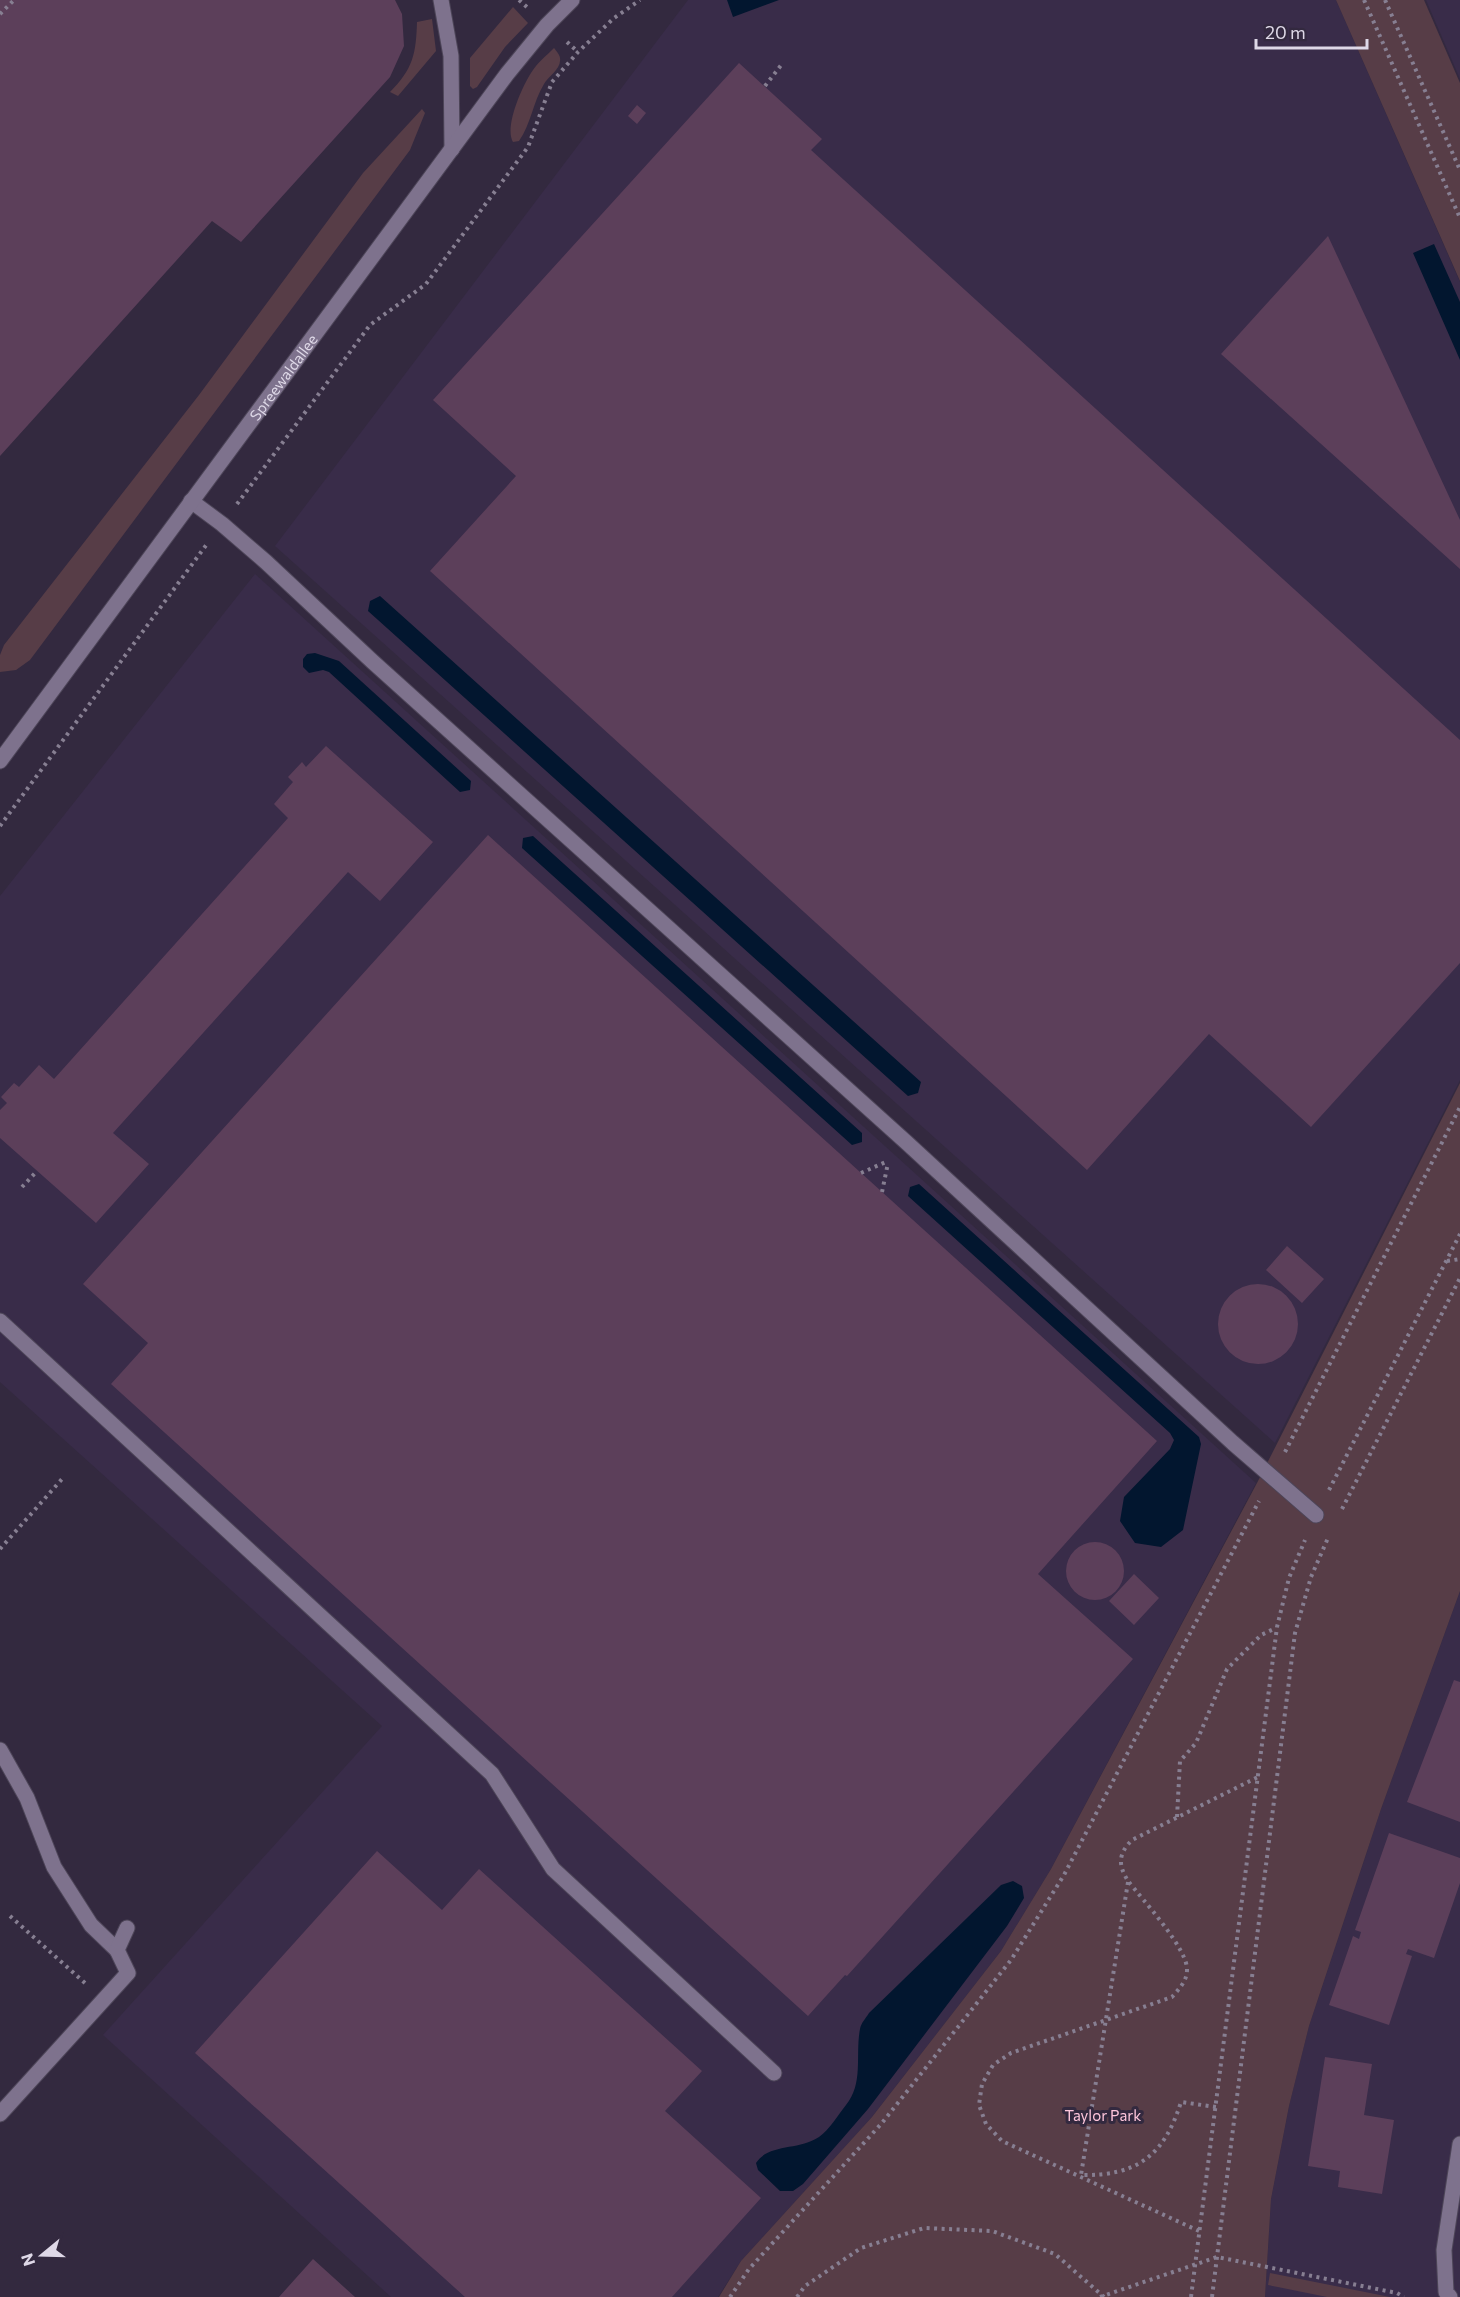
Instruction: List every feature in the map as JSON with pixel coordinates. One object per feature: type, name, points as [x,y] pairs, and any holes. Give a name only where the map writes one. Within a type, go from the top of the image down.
[{"type":"street","points":[[441,0],[451,56],[452,149]]},
{"type":"street","name":"Spreewaldallee","points":[[0,761],[507,74],[547,25],[572,0]]},
{"type":"street","points":[[191,501],[222,524],[1316,1515]]},
{"type":"street","points":[[0,1321],[492,1774],[552,1869],[774,2073]]},
{"type":"street","points":[[0,1750],[27,1798],[54,1867],[91,1925],[117,1950],[128,1972],[0,2114]]},
{"type":"street","points":[[117,1950],[127,1928]]},
{"type":"street","points":[[1445,2295],[1444,2250],[1460,2144]]},
{"type":"path","points":[[0,14],[14,0]]},
{"type":"path","points":[[0,826],[370,325],[426,284],[528,147],[552,82],[578,52],[614,18],[640,0]]},
{"type":"path","points":[[1364,0],[1460,218]]},
{"type":"path","points":[[1385,0],[1460,170]]},
{"type":"path","points":[[765,86],[782,64]]},
{"type":"path","points":[[730,2297],[749,2269],[882,2123],[1011,1960],[1064,1875],[1272,1477],[1460,1107]]},
{"type":"path","points":[[882,1192],[889,1160],[893,1155]]},
{"type":"path","points":[[861,1173],[889,1160]]},
{"type":"path","points":[[22,1187],[37,1171]]},
{"type":"path","points":[[1191,2297],[1277,1628],[1289,1578],[1316,1515],[1460,1234]]},
{"type":"path","points":[[1446,1261],[1460,1258]]},
{"type":"path","points":[[1337,1518],[1460,1278]]},
{"type":"path","points":[[0,1549],[62,1479]]},
{"type":"path","points":[[1212,2297],[1295,1633],[1311,1576],[1332,1529]]},
{"type":"path","points":[[1177,1817],[1180,1761],[1196,1743],[1227,1669],[1261,1635],[1277,1628]]},
{"type":"path","points":[[1199,2231],[1081,2175],[1002,2141],[986,2124],[979,2105],[981,2084],[993,2065],[1011,2053],[1172,1997],[1183,1985],[1188,1969],[1181,1950],[1128,1881],[1121,1870],[1120,1858],[1124,1848],[1132,1840],[1259,1777]]},
{"type":"path","points":[[1081,2175],[1128,1881]]},
{"type":"path","points":[[10,1916],[103,2000]]},
{"type":"path","points":[[1081,2175],[1106,2176],[1131,2168],[1151,2155],[1164,2141],[1174,2124],[1181,2102],[1216,2107]]},
{"type":"path","points":[[797,2297],[805,2286],[861,2248],[924,2228],[992,2231],[1055,2254],[1103,2297],[1217,2257],[1404,2297]]},
{"type":"shaded area","points":[[688,0],[1336,0],[1460,282],[1460,1080],[1275,1443],[275,546]]},
{"type":"shaded area","points":[[1426,0],[1460,0],[1460,79]]},
{"type":"shaded area","points":[[255,574],[1256,1483],[1051,1869],[1001,1951],[872,2117],[741,2261],[718,2297],[391,2297],[103,2035],[382,1726],[0,1382],[0,896]]},
{"type":"shaded area","points":[[1460,1591],[1460,2297],[1265,2297],[1271,2199],[1289,2106],[1309,2026],[1381,1809]]},
{"type":"green space","points":[[1336,0],[1424,0],[1460,83],[1460,281]]},
{"type":"green space","points":[[513,7],[528,23],[505,47],[477,87],[473,89],[470,86],[470,58]]},
{"type":"green space","points":[[432,19],[436,51],[398,96],[390,92],[404,76],[412,60],[417,22]]},
{"type":"green space","points":[[554,48],[560,59],[559,64],[540,91],[519,141],[513,142],[512,117],[519,97],[533,69]]},
{"type":"green space","points":[[422,109],[425,113],[410,150],[30,660],[16,670],[0,672],[0,655],[4,645],[199,395],[363,173]]},
{"type":"green space","name":"Taylor Park","points":[[1460,1083],[1460,1591],[1381,1809],[1309,2026],[1289,2106],[1271,2199],[1265,2297],[719,2297],[741,2261],[872,2117],[1001,1951],[1051,1869],[1257,1483]]},
{"type":"green space","points":[[1270,2273],[1390,2297],[1327,2297],[1268,2285]]},
{"type":"water","points":[[727,0],[779,0],[733,17]]},
{"type":"water","points":[[1434,244],[1460,302],[1460,360],[1413,253]]},
{"type":"water","points":[[380,596],[921,1082],[918,1093],[908,1096],[368,611],[370,601]]},
{"type":"water","points":[[315,653],[339,661],[471,781],[470,790],[460,792],[329,672],[323,670],[309,673],[303,667],[303,659],[307,654]]},
{"type":"water","points":[[533,836],[862,1133],[862,1142],[852,1145],[522,848],[523,838]]},
{"type":"water","points":[[919,1184],[1199,1437],[1201,1444],[1183,1530],[1161,1547],[1135,1543],[1120,1521],[1124,1497],[1170,1449],[1174,1440],[1170,1433],[908,1196],[910,1187]]},
{"type":"water","points":[[1013,1881],[1022,1886],[1024,1898],[1007,1926],[868,2109],[803,2184],[793,2191],[780,2191],[758,2170],[756,2163],[768,2152],[811,2141],[826,2130],[846,2105],[855,2088],[860,2029],[869,2013],[1001,1885]]},
{"type":"building","points":[[0,0],[395,0],[402,14],[404,46],[390,77],[241,242],[212,221],[0,456]]},
{"type":"building","points":[[739,63],[822,139],[811,150],[1460,740],[1460,963],[1311,1127],[1209,1034],[1087,1170],[430,571],[516,476],[433,400]]},
{"type":"building","points":[[637,105],[646,113],[637,124],[628,116]]},
{"type":"building","points":[[1328,236],[1460,520],[1460,569],[1221,354]]},
{"type":"building","points":[[326,746],[433,842],[380,901],[348,872],[113,1133],[149,1164],[96,1223],[0,1138],[0,1110],[7,1103],[1,1097],[14,1083],[19,1087],[39,1065],[54,1079],[288,818],[274,804],[293,782],[288,777],[302,762],[306,767]]},
{"type":"building","points":[[488,835],[1157,1441],[1038,1574],[1133,1659],[847,1976],[845,1975],[808,2016],[111,1384],[148,1343],[83,1284]]},
{"type":"building","points":[[1287,1246],[1324,1279],[1302,1303],[1266,1270]]},
{"type":"building","points":[[1258,1284],[1273,1287],[1286,1296],[1295,1309],[1298,1324],[1295,1339],[1286,1352],[1273,1361],[1258,1364],[1243,1361],[1230,1352],[1221,1339],[1218,1324],[1221,1309],[1230,1296],[1243,1287]]},
{"type":"building","points":[[1095,1542],[1106,1544],[1119,1555],[1124,1571],[1122,1582],[1111,1595],[1095,1600],[1084,1598],[1071,1587],[1066,1571],[1068,1560],[1079,1547]]},
{"type":"building","points":[[1134,1574],[1159,1598],[1134,1625],[1109,1601]]},
{"type":"building","points":[[1454,1680],[1460,1682],[1460,1822],[1407,1802]]},
{"type":"building","points":[[1389,1833],[1460,1858],[1460,1883],[1434,1958],[1408,1949],[1406,1954],[1412,1956],[1389,2025],[1329,2005],[1353,1936],[1359,1939],[1361,1932],[1355,1930]]},
{"type":"building","points":[[377,1851],[442,1910],[479,1869],[702,2071],[665,2111],[761,2198],[672,2297],[465,2297],[195,2053]]},
{"type":"building","points":[[1325,2057],[1372,2064],[1364,2115],[1394,2120],[1382,2194],[1338,2187],[1340,2171],[1308,2166]]},
{"type":"building","points":[[313,2259],[355,2297],[279,2297]]}]
